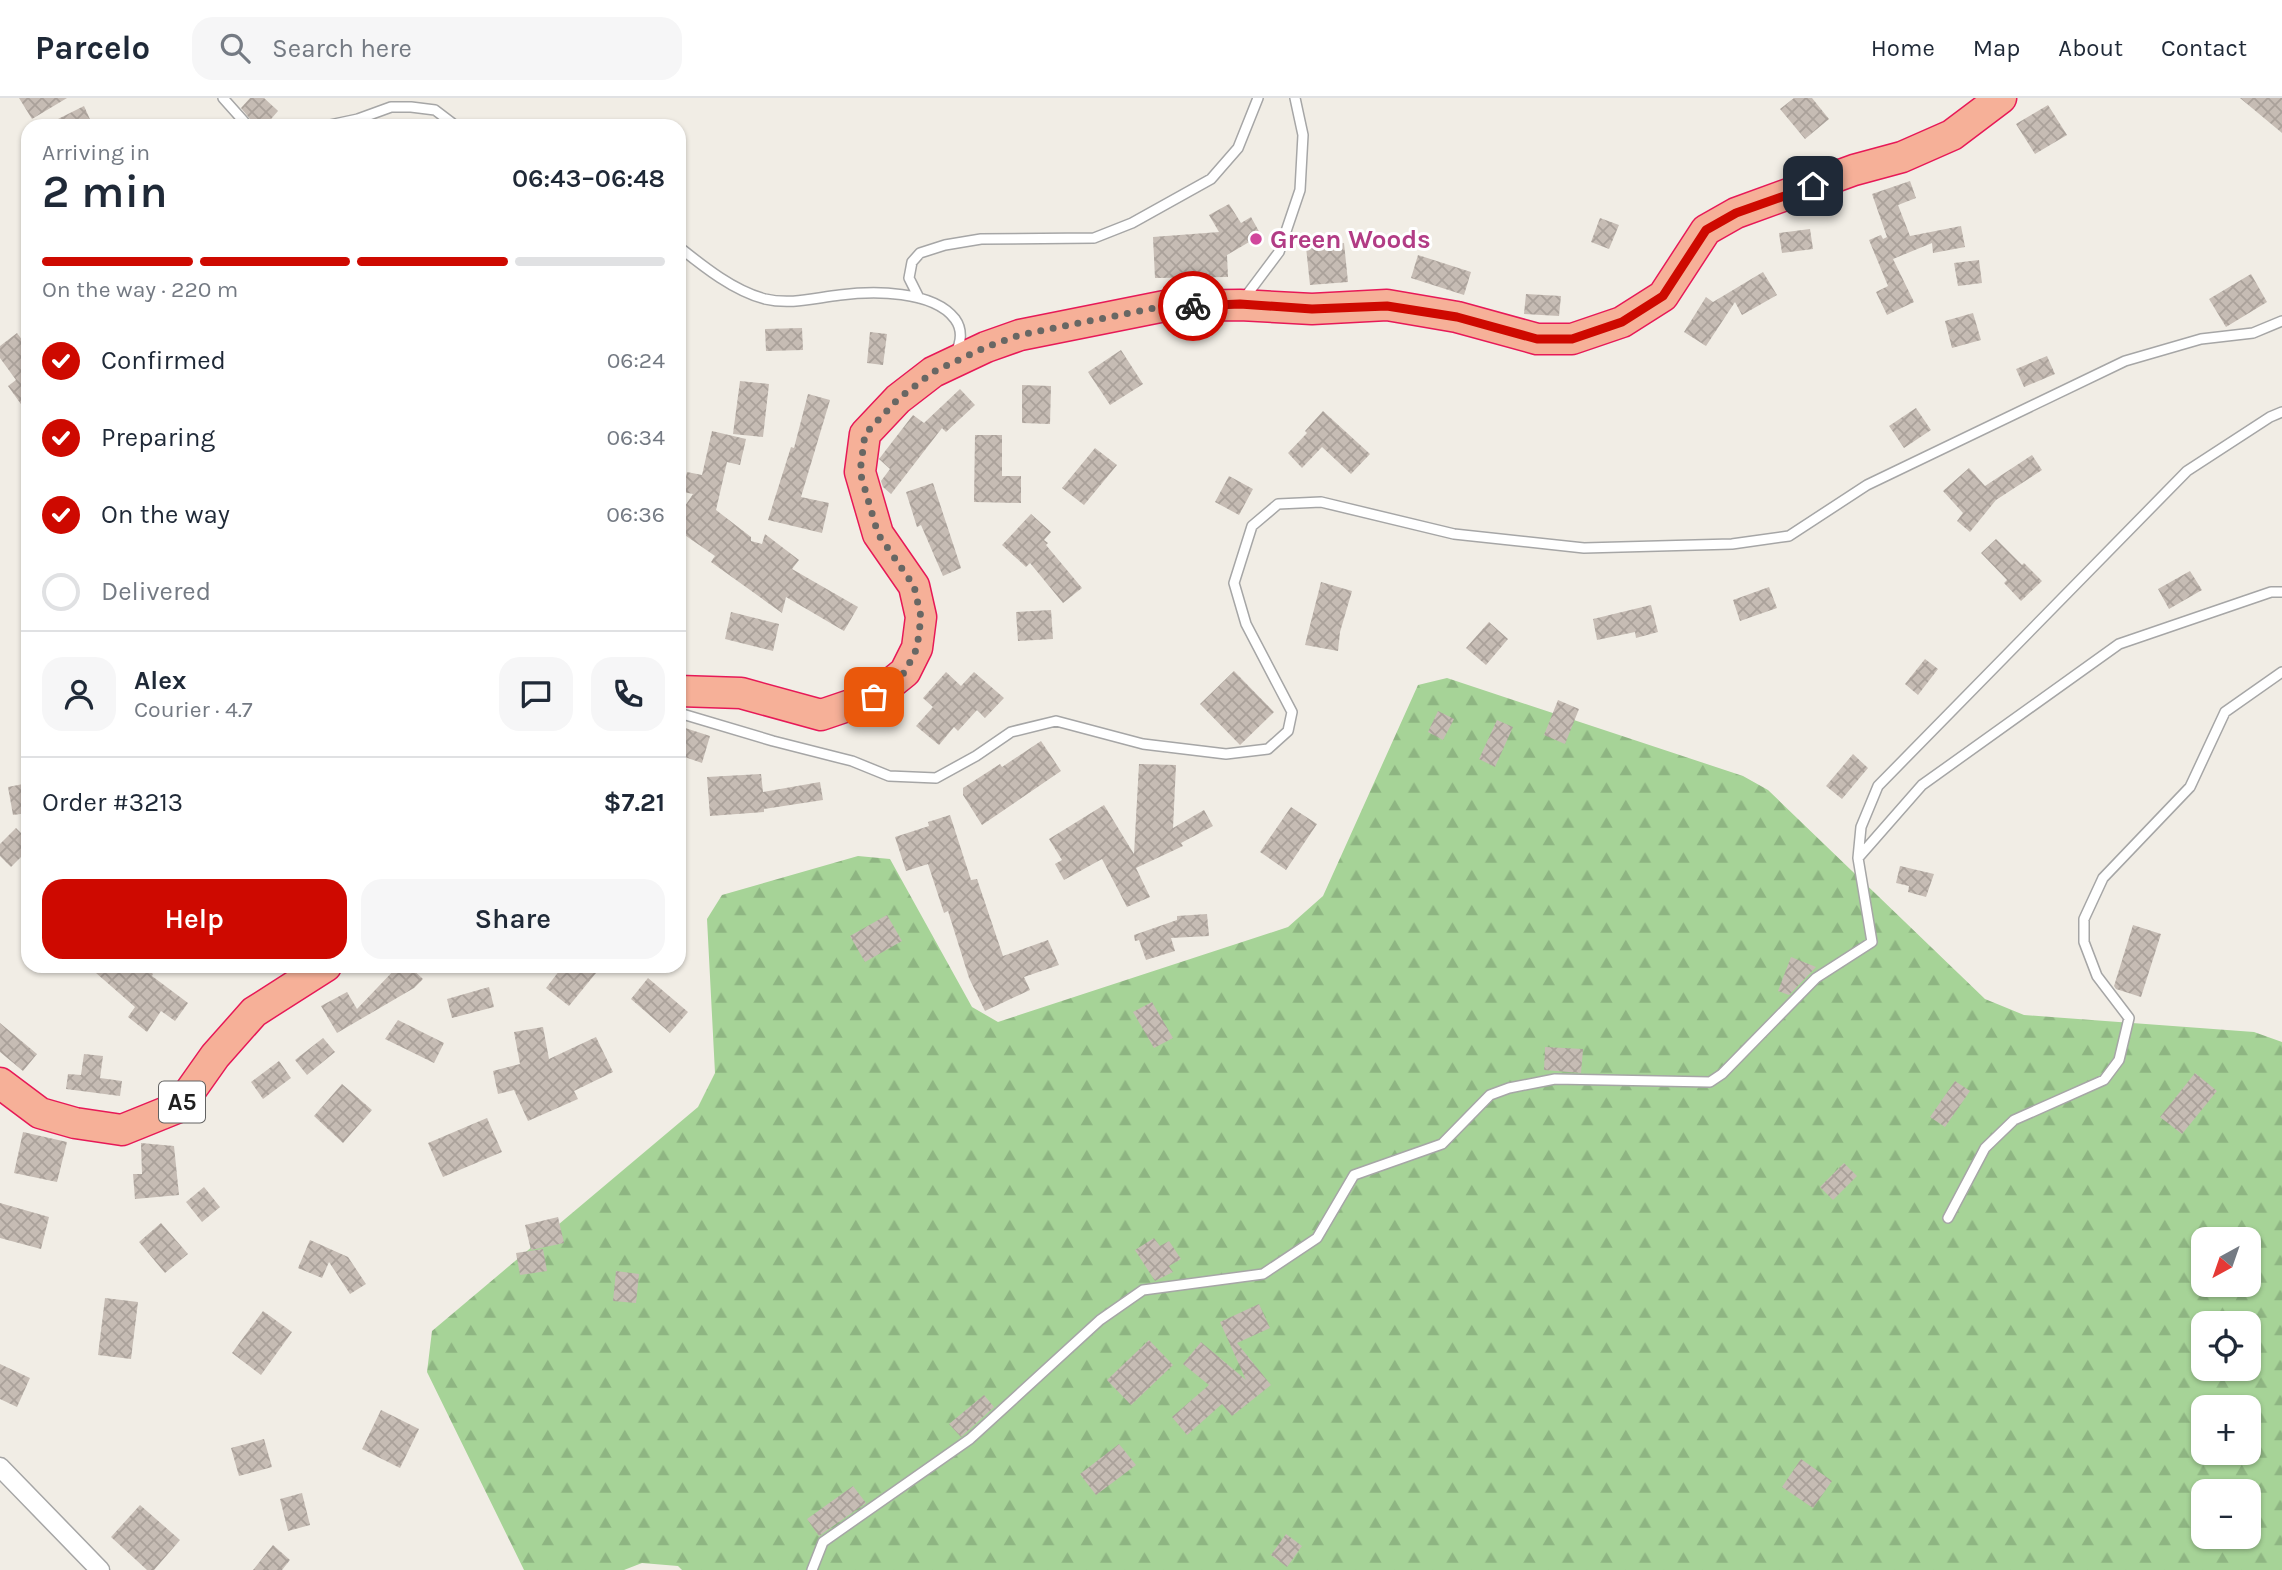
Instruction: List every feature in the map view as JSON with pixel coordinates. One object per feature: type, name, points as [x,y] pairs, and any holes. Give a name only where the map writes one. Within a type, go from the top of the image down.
[{"type":"highway","points":[[686,691],[741,693],[821,715],[874,697],[905,672],[917,648],[921,617],[914,586],[878,534],[860,472],[865,434],[898,399],[933,372],[986,347],[1020,335],[1165,306],[1240,304],[1312,309],[1387,306],[1457,317],[1537,339],[1572,339],[1622,322],[1663,296],[1706,230],[1736,213],[1854,170],[1902,157],[1951,135],[2001,98]]},
{"type":"highway","name":"A5","points":[[0,1083],[40,1113],[75,1123],[122,1130],[179,1107],[215,1056],[254,1012],[315,973]]},
{"type":"street","points":[[0,1467],[100,1570]]},
{"type":"lane","points":[[223,98],[242,119]]},
{"type":"lane","points":[[919,298],[909,278],[912,262],[920,253],[945,245],[981,239],[1094,238],[1132,223],[1211,179],[1238,148],[1258,98]]},
{"type":"lane","points":[[1240,304],[1279,252],[1300,190],[1303,135],[1295,98]]},
{"type":"lane","points":[[358,119],[391,107],[411,107],[435,110],[447,119]]},
{"type":"lane","points":[[686,252],[720,279],[762,298],[780,302],[811,301],[863,293],[919,298],[948,311],[958,324],[961,336],[958,349],[948,365]]},
{"type":"lane","points":[[686,715],[852,761],[889,776],[936,778],[976,756],[1011,732],[1056,720],[1143,744],[1226,754],[1268,749],[1288,731],[1292,712],[1246,624],[1234,583],[1252,526],[1278,505],[1321,502],[1454,534],[1584,548],[1732,544],[1789,536],[1867,485],[2125,361],[2201,339],[2253,333],[2282,321]]},
{"type":"lane","points":[[812,1570],[823,1542],[970,1439],[1100,1320],[1143,1290],[1263,1273],[1317,1238],[1354,1175],[1442,1144],[1490,1095],[1508,1088],[1555,1079],[1710,1082],[1722,1074],[1816,978],[1872,942],[1858,858],[1861,827],[1878,786],[2188,471],[2270,416],[2282,412]]},
{"type":"lane","points":[[1858,858],[1922,785],[2119,644],[2271,592],[2282,592]]},
{"type":"lane","points":[[1948,1218],[1985,1148],[2014,1119],[2104,1080],[2119,1060],[2129,1018],[2097,976],[2084,942],[2084,919],[2103,878],[2190,787],[2225,712],[2282,672]]},
{"type":"green space","points":[[1447,678],[1743,776],[1768,790],[1985,999],[2024,1015],[2254,1032],[2282,1042],[2282,1570],[682,1570],[678,1566],[642,1563],[624,1570],[524,1570],[427,1372],[432,1331],[698,1107],[715,1073],[707,919],[722,895],[858,856],[890,859],[972,1007],[998,1022],[1288,927],[1323,896],[1418,685]]},
{"type":"building","points":[[19,98],[67,98],[32,119]]},
{"type":"building","points":[[250,98],[264,98],[278,111],[271,119],[250,119],[241,108]]},
{"type":"building","points":[[1794,98],[1812,98],[1829,119],[1805,139],[1780,109]]},
{"type":"building","points":[[2240,98],[2282,98],[2282,133]]},
{"type":"building","points":[[2048,105],[2067,135],[2035,154],[2016,124]]},
{"type":"building","points":[[84,106],[90,119],[58,119]]},
{"type":"building","points":[[1910,181],[1916,198],[1898,205],[1910,236],[1961,226],[1965,247],[1933,253],[1932,243],[1893,259],[1914,302],[1887,315],[1876,292],[1888,286],[1869,240],[1881,235],[1883,239],[1887,237],[1872,194]]},
{"type":"building","points":[[1229,204],[1241,223],[1251,217],[1261,235],[1227,255],[1228,277],[1155,278],[1153,237],[1219,232],[1209,215]]},
{"type":"building","points":[[1600,218],[1619,225],[1609,249],[1591,242]]},
{"type":"building","points":[[1810,229],[1813,249],[1782,253],[1779,233]]},
{"type":"building","points":[[1344,243],[1348,282],[1310,285],[1306,247]]},
{"type":"building","points":[[1418,255],[1471,272],[1464,295],[1411,278]]},
{"type":"building","points":[[1979,260],[1982,283],[1958,286],[1954,263]]},
{"type":"building","points":[[1763,272],[1777,295],[1742,315],[1735,302],[1706,346],[1684,332],[1706,297],[1713,302]]},
{"type":"building","points":[[2251,274],[2267,302],[2226,327],[2209,299]]},
{"type":"building","points":[[1526,294],[1561,296],[1559,316],[1524,314]]},
{"type":"building","points":[[1973,313],[1981,340],[1952,348],[1945,321]]},
{"type":"building","points":[[802,328],[803,350],[766,351],[765,329]]},
{"type":"building","points":[[870,332],[887,334],[883,365],[867,363]]},
{"type":"building","points":[[17,333],[21,338],[21,404],[8,386],[16,380],[0,358],[0,346]]},
{"type":"building","points":[[1121,350],[1143,384],[1110,405],[1088,372]]},
{"type":"building","points":[[2047,356],[2055,374],[2024,387],[2016,369]]},
{"type":"building","points":[[740,381],[769,384],[763,437],[733,434]]},
{"type":"building","points":[[1022,385],[1051,386],[1050,424],[1022,423]]},
{"type":"building","points":[[960,389],[975,405],[946,432],[942,428],[891,494],[881,481],[890,469],[879,459],[913,415],[924,423]]},
{"type":"building","points":[[808,394],[830,400],[801,497],[829,503],[822,533],[768,520],[791,447],[794,448]]},
{"type":"building","points":[[1916,408],[1931,430],[1904,448],[1889,426]]},
{"type":"building","points":[[1323,411],[1370,454],[1351,474],[1322,447],[1302,468],[1288,453]]},
{"type":"building","points":[[712,431],[746,439],[740,465],[727,462],[716,510],[751,537],[751,541],[762,544],[765,534],[799,560],[792,569],[858,607],[844,631],[786,597],[782,613],[711,562],[715,556],[686,536],[686,504],[693,494],[686,493],[687,472],[702,475]]},
{"type":"building","points":[[975,435],[1002,435],[1002,476],[1021,476],[1021,503],[974,502]]},
{"type":"building","points":[[1095,448],[1117,465],[1084,505],[1062,488]]},
{"type":"building","points":[[2032,455],[2042,470],[1996,500],[1970,532],[1957,521],[1963,513],[1943,491],[1969,468],[1985,486]]},
{"type":"building","points":[[1229,476],[1253,489],[1239,515],[1215,502]]},
{"type":"building","points":[[933,483],[961,568],[943,576],[921,525],[917,527],[906,492]]},
{"type":"building","points":[[1031,514],[1051,532],[1044,540],[1048,543],[1046,545],[1082,588],[1063,603],[1030,563],[1026,567],[1002,545]]},
{"type":"building","points":[[1996,539],[2042,581],[2021,601],[2004,583],[2007,580],[1981,553]]},
{"type":"building","points":[[2190,571],[2202,590],[2169,609],[2158,589]]},
{"type":"building","points":[[1321,582],[1352,591],[1340,632],[1338,651],[1305,645]]},
{"type":"building","points":[[1769,587],[1777,608],[1740,621],[1733,600]]},
{"type":"building","points":[[1651,605],[1658,632],[1636,638],[1635,632],[1597,640],[1593,619]]},
{"type":"building","points":[[1051,610],[1053,639],[1018,641],[1016,612]]},
{"type":"building","points":[[731,612],[779,624],[773,651],[725,639]]},
{"type":"building","points":[[1489,622],[1508,639],[1486,665],[1466,648]]},
{"type":"building","points":[[1925,659],[1938,669],[1918,695],[1905,684]]},
{"type":"building","points":[[1234,671],[1274,712],[1240,745],[1200,704]]},
{"type":"building","points":[[946,672],[961,686],[974,672],[1004,698],[985,718],[977,710],[958,731],[954,727],[939,745],[916,726],[933,707],[923,698]]},
{"type":"building","points":[[1558,700],[1579,709],[1565,744],[1544,735]]},
{"type":"building","points":[[1438,711],[1454,719],[1443,740],[1428,732]]},
{"type":"building","points":[[1497,720],[1513,727],[1495,767],[1479,759]]},
{"type":"building","points":[[686,728],[710,736],[702,763],[686,757]]},
{"type":"building","points":[[1041,741],[1061,771],[982,825],[963,795],[963,788],[1000,764],[1002,767]]},
{"type":"building","points":[[1853,754],[1868,768],[1842,799],[1826,786]]},
{"type":"building","points":[[1139,764],[1176,765],[1173,828],[1204,810],[1213,826],[1181,843],[1183,846],[1136,868],[1150,897],[1127,907],[1102,859],[1064,880],[1055,864],[1062,860],[1049,839],[1104,805],[1134,854]]},
{"type":"building","points":[[761,774],[763,792],[820,782],[823,800],[764,809],[764,812],[710,816],[707,777]]},
{"type":"building","points":[[21,784],[21,814],[13,815],[8,787]]},
{"type":"building","points":[[1291,807],[1317,824],[1286,870],[1260,852]]},
{"type":"building","points":[[950,815],[971,880],[977,879],[1003,956],[1048,940],[1059,965],[1024,977],[1030,990],[985,1011],[969,978],[948,911],[944,913],[928,864],[906,871],[895,837],[929,826],[928,822]]},
{"type":"building","points":[[16,828],[21,833],[21,857],[11,867],[0,856],[0,844]]},
{"type":"building","points":[[1900,866],[1934,874],[1926,897],[1908,892],[1909,886],[1896,883]]},
{"type":"building","points":[[1207,914],[1209,936],[1171,938],[1175,951],[1146,960],[1139,940],[1135,941],[1134,935],[1177,920],[1177,916]]},
{"type":"building","points":[[887,915],[902,941],[865,962],[850,936]]},
{"type":"building","points":[[2133,925],[2161,934],[2141,997],[2114,986]]},
{"type":"building","points":[[1791,957],[1816,967],[1789,995],[1778,991]]},
{"type":"building","points":[[96,973],[152,973],[152,976],[188,1003],[175,1021],[161,1011],[147,1032],[128,1017],[135,1007]]},
{"type":"building","points":[[391,973],[417,973],[423,979],[414,988],[337,1033],[321,1006],[347,992],[357,1009]]},
{"type":"building","points":[[558,973],[596,973],[569,1006],[546,988]]},
{"type":"building","points":[[648,978],[688,1012],[670,1033],[631,999]]},
{"type":"building","points":[[489,987],[494,1007],[452,1018],[447,999]]},
{"type":"building","points":[[1152,1002],[1173,1038],[1154,1048],[1133,1012]]},
{"type":"building","points":[[398,1020],[444,1043],[434,1063],[385,1039]]},
{"type":"building","points":[[0,1023],[37,1054],[23,1071],[0,1052]]},
{"type":"building","points":[[543,1027],[549,1059],[596,1037],[613,1072],[574,1091],[578,1099],[528,1121],[514,1090],[498,1094],[493,1071],[520,1064],[514,1032]]},
{"type":"building","points":[[323,1038],[335,1052],[307,1075],[295,1060]]},
{"type":"building","points":[[1545,1047],[1583,1049],[1581,1073],[1544,1070]]},
{"type":"building","points":[[84,1054],[103,1056],[100,1078],[122,1081],[120,1096],[66,1089],[68,1074],[81,1075]]},
{"type":"building","points":[[279,1061],[291,1078],[263,1099],[251,1082]]},
{"type":"building","points":[[2195,1073],[2217,1091],[2182,1134],[2160,1117]]},
{"type":"building","points":[[1955,1081],[1970,1091],[1945,1127],[1930,1117]]},
{"type":"building","points":[[342,1084],[372,1110],[343,1143],[314,1116]]},
{"type":"building","points":[[487,1118],[502,1152],[443,1177],[428,1143]]},
{"type":"building","points":[[23,1132],[67,1142],[57,1182],[14,1173]]},
{"type":"building","points":[[141,1143],[174,1146],[179,1195],[135,1199],[133,1174],[142,1174]]},
{"type":"building","points":[[1844,1163],[1857,1176],[1833,1200],[1820,1187]]},
{"type":"building","points":[[204,1187],[220,1207],[202,1222],[186,1202]]},
{"type":"building","points":[[0,1203],[49,1217],[41,1249],[0,1238]]},
{"type":"building","points":[[558,1217],[564,1243],[531,1250],[525,1225]]},
{"type":"building","points":[[161,1223],[188,1254],[165,1273],[139,1242]]},
{"type":"building","points":[[1154,1238],[1160,1246],[1169,1241],[1181,1259],[1169,1266],[1173,1272],[1155,1281],[1135,1250]]},
{"type":"building","points":[[310,1240],[348,1257],[366,1284],[350,1294],[329,1262],[322,1278],[298,1268]]},
{"type":"building","points":[[543,1249],[547,1271],[520,1275],[516,1253]]},
{"type":"building","points":[[616,1271],[639,1274],[636,1303],[613,1301]]},
{"type":"building","points":[[105,1298],[138,1302],[131,1359],[98,1355]]},
{"type":"building","points":[[1259,1304],[1270,1328],[1237,1343],[1271,1385],[1232,1416],[1222,1404],[1187,1435],[1172,1417],[1209,1385],[1183,1364],[1201,1342],[1246,1380],[1220,1322]]},
{"type":"building","points":[[263,1311],[292,1332],[261,1375],[232,1353]]},
{"type":"building","points":[[1149,1340],[1173,1365],[1131,1405],[1107,1380]]},
{"type":"building","points":[[0,1364],[30,1378],[17,1407],[0,1399]]},
{"type":"building","points":[[984,1395],[994,1407],[961,1437],[949,1424]]},
{"type":"building","points":[[381,1410],[419,1429],[400,1468],[362,1449]]},
{"type":"building","points":[[264,1439],[272,1467],[239,1476],[231,1448]]},
{"type":"building","points":[[1119,1444],[1136,1465],[1096,1495],[1080,1474]]},
{"type":"building","points":[[1801,1459],[1832,1481],[1813,1508],[1782,1487]]},
{"type":"building","points":[[853,1486],[866,1503],[819,1536],[807,1519]]},
{"type":"building","points":[[302,1493],[310,1525],[288,1531],[280,1499]]},
{"type":"building","points":[[140,1505],[180,1540],[154,1570],[147,1570],[111,1537]]},
{"type":"building","points":[[1286,1534],[1302,1546],[1287,1567],[1271,1555]]},
{"type":"building","points":[[273,1545],[290,1560],[282,1570],[253,1570]]},
{"type":"way so far","points":[[874,697],[905,672],[917,648],[921,617],[914,586],[878,534],[860,472],[865,434],[898,399],[933,372],[986,347],[1020,335],[1165,306],[1193,306]]},
{"type":"place","name":"Green Woods","points":[[1256,239]]},
{"type":"route","points":[[1193,306],[1240,304],[1312,309],[1387,306],[1457,317],[1537,339],[1572,339],[1622,322],[1663,296],[1706,230],[1736,213],[1813,186]]}]
